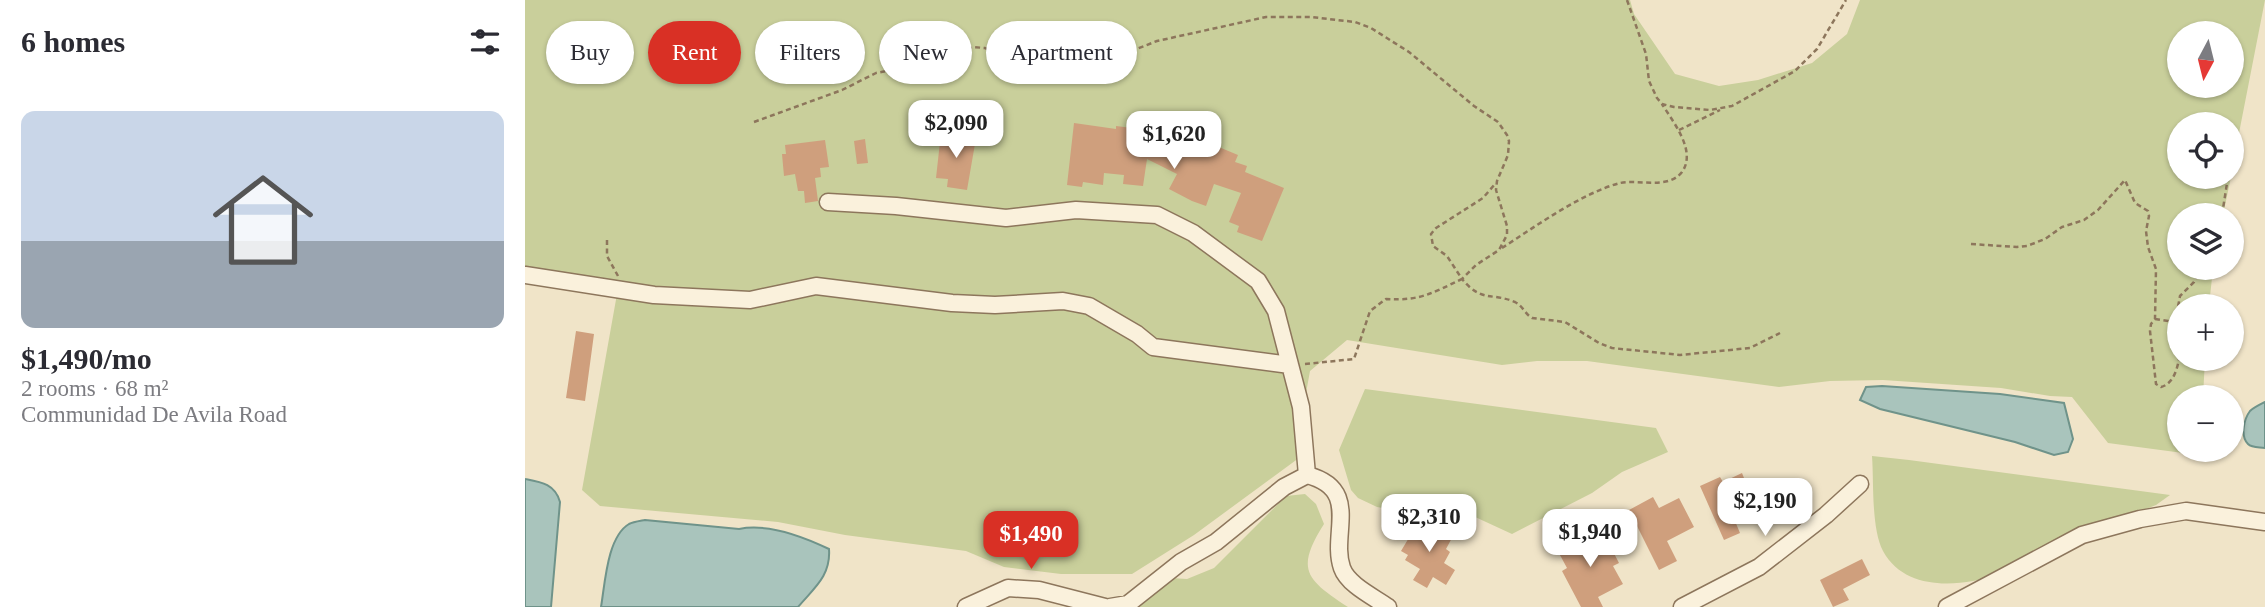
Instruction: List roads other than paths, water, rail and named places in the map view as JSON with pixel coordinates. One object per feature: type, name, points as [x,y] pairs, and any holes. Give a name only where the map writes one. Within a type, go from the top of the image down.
[{"type":"street","points":[[828,202],[896,206],[1006,218],[1076,210],[1157,215],[1193,233],[1258,281],[1276,311],[1301,407],[1307,475]]},
{"type":"street","points":[[525,275],[654,295],[750,300],[816,286],[995,305],[1063,300],[1089,306],[1137,334],[1153,347],[1290,365]]},
{"type":"street","points":[[966,607],[1008,588],[1039,590],[1107,607],[1128,604],[1181,562],[1216,542],[1283,487],[1307,475],[1327,484],[1342,508],[1342,567],[1347,577],[1388,607]]},
{"type":"street","points":[[1682,607],[1759,567],[1860,484]]},
{"type":"street","points":[[1947,607],[2082,535],[2129,522],[2186,511],[2265,522]]},
{"type":"water","points":[[1866,387],[2000,394],[2064,403],[2073,439],[2068,452],[2054,455],[2015,442],[1880,409],[1860,400]]},
{"type":"water","points":[[2265,402],[2265,448],[2254,447],[2246,441],[2246,418],[2255,407]]},
{"type":"water","points":[[525,479],[551,488],[560,502],[551,607],[525,607]]},
{"type":"water","points":[[645,520],[785,532],[829,549],[827,567],[820,581],[798,607],[601,607],[608,562],[616,539],[629,524]]}]
